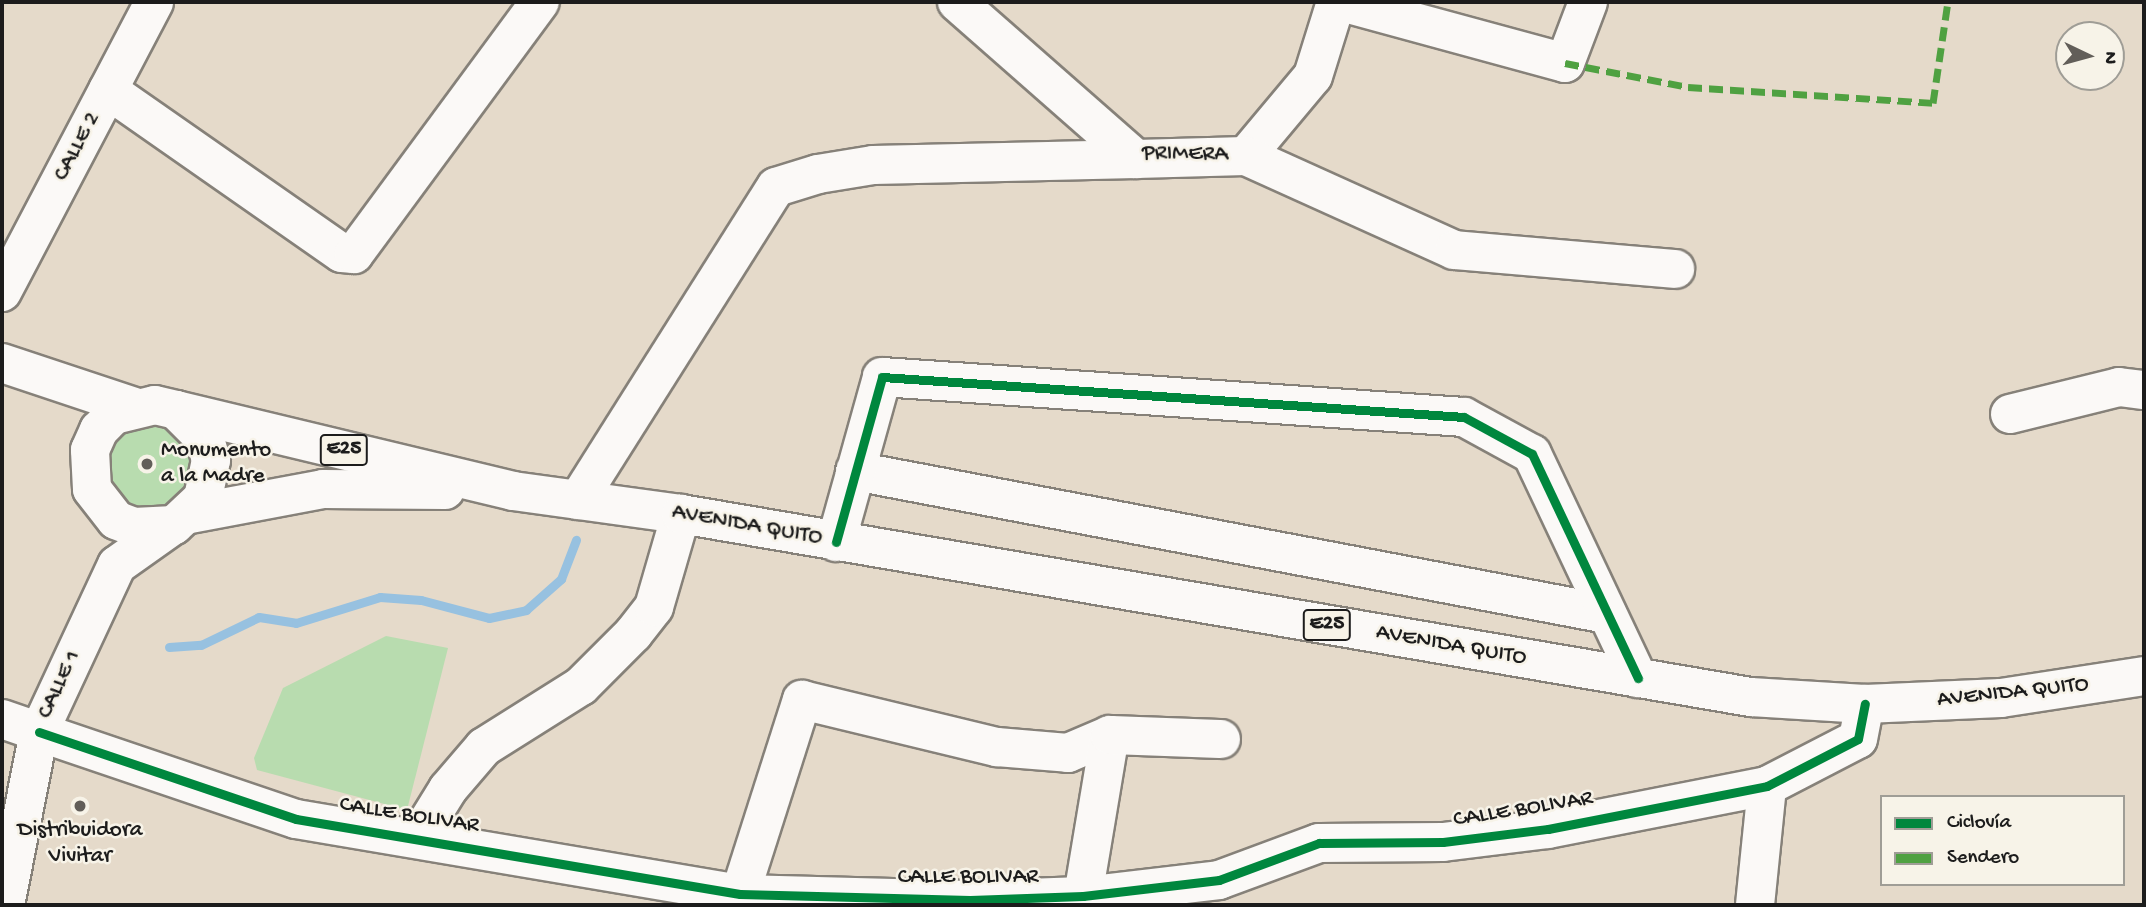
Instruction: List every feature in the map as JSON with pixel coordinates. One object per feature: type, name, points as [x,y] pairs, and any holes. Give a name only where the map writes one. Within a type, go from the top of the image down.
[{"type":"main road","name":"CALLE 2","points":[[2,292],[155,2]]},
{"type":"main road","points":[[108,90],[342,253],[354,254],[540,2]]},
{"type":"main road","name":"PRIMERA","points":[[957,2],[1136,159],[1246,156],[1313,76],[1336,2]]},
{"type":"main road","points":[[1341,2],[1565,63],[1587,2]]},
{"type":"main road","points":[[1246,156],[1454,250],[1675,269]]},
{"type":"main road","points":[[578,500],[776,187],[818,174],[873,165],[1136,159]]},
{"type":"main road","points":[[2,363],[134,407]]},
{"type":"main road","points":[[836,542],[882,377],[1464,417],[1532,454],[1638,678]]},
{"type":"main road","points":[[2010,414],[2119,387],[2144,390]]},
{"type":"main road","name":"E25","points":[[134,407],[176,410],[205,439],[211,460],[207,489],[182,519],[134,527],[101,506],[92,489],[90,450],[114,415],[134,407]]},
{"type":"main road","name":"AVENIDA QUITO","points":[[176,410],[513,491],[681,514],[1751,696],[1865,704],[2001,698],[2144,676]]},
{"type":"main road","points":[[855,471],[1607,614]]},
{"type":"main road","name":"AVENIDA QUITO","points":[[182,519],[323,489],[513,491]]},
{"type":"main road","name":"CALLE 1","points":[[90,620],[102,547],[101,506]]},
{"type":"main road","points":[[419,836],[448,789],[484,747],[580,687],[633,634],[654,607],[681,514]]},
{"type":"main road","name":"CALLE 1","points":[[8,891],[39,732],[90,620],[117,565],[182,519]]},
{"type":"main road","points":[[740,894],[802,700],[997,747],[1068,753],[1110,735],[1221,739]]},
{"type":"main road","name":"CALLE BOLIVAR","points":[[2,719],[296,818],[419,836],[740,894],[970,900],[1083,896],[1219,880],[1319,843],[1456,840],[1548,829],[1767,786],[1858,739],[1865,704]]},
{"type":"main road","points":[[1083,896],[1110,735]]},
{"type":"main road","points":[[1755,905],[1767,786]]},
{"type":"green space","points":[[149,424],[174,431],[186,443],[193,468],[186,493],[174,505],[149,512],[124,505],[112,493],[105,468],[112,443],[124,431]]},
{"type":"green space","points":[[386,636],[448,648],[407,810],[257,770],[254,758],[283,688]]},
{"type":"waterway","points":[[169,647],[201,645],[259,617],[296,623],[380,597],[421,600],[489,618],[526,610],[561,579],[576,540]]},
{"type":"marked path","points":[[1565,63],[1688,87],[1933,103],[1948,2]]},
{"type":"cycle path","points":[[836,542],[882,377],[1464,417],[1532,454],[1638,678]]},
{"type":"cycle path","points":[[39,732],[296,819],[740,894],[970,900],[1083,896],[1219,880],[1319,843],[1443,842],[1548,829],[1767,786],[1858,739],[1865,704]]},
{"type":"place","name":"Monumento a la Madre","points":[[147,464]]},
{"type":"place","name":"Distribuidora Vivitar","points":[[80,806]]}]
